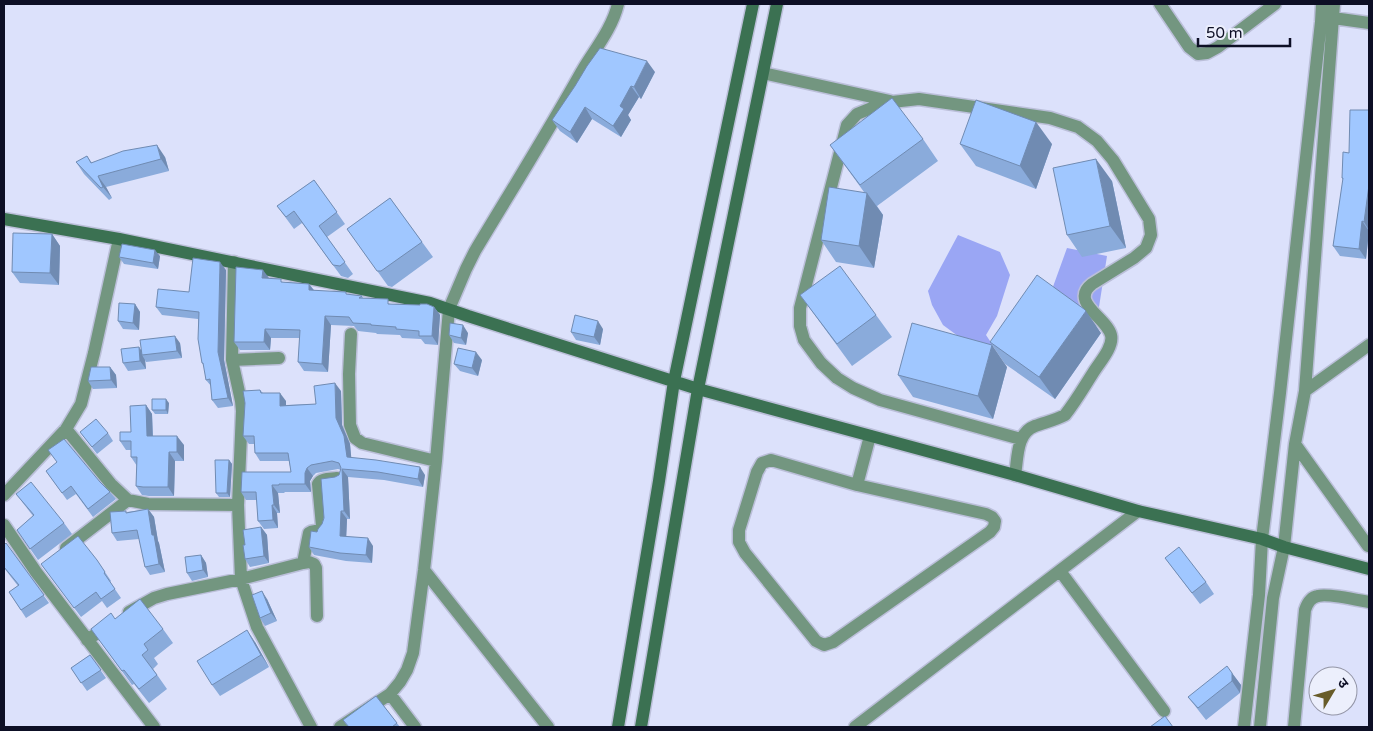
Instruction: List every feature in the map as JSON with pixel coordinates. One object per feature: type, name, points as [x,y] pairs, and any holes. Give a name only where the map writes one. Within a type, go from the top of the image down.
[{"type":"main road","points":[[618,727],[674,381],[753,4]]},
{"type":"main road","points":[[641,727],[698,389],[777,4]]},
{"type":"main road","points":[[4,219],[119,239],[430,303],[698,389],[1015,475],[1138,512],[1262,539],[1284,547],[1369,569]]},
{"type":"street","points":[[340,727],[390,694],[407,670],[413,653],[436,460],[449,309],[475,251],[607,32],[618,4]]},
{"type":"street","points":[[1160,4],[1189,47],[1198,54],[1207,53],[1218,46],[1275,4]]},
{"type":"street","points":[[1244,727],[1259,595],[1262,539],[1326,13],[1334,4]]},
{"type":"street","points":[[1326,13],[1369,23]]},
{"type":"street","points":[[1260,727],[1273,598],[1284,547],[1295,444],[1305,391],[1326,13]]},
{"type":"street","points":[[763,73],[892,102]]},
{"type":"street","points":[[1015,475],[1021,439],[1026,432],[1033,426],[1058,419],[1065,415],[1108,349],[1111,335],[1087,304],[1085,299],[1086,292],[1092,284],[1134,258],[1146,248],[1151,235],[1149,219],[1113,160],[1097,142],[1078,127],[1050,118],[919,99],[892,102],[858,114],[846,125],[800,308],[800,326],[804,340],[821,363],[838,378],[880,400],[1021,439]]},
{"type":"street","points":[[4,495],[66,429],[81,404],[119,239]]},
{"type":"street","points":[[234,262],[232,360],[242,411],[238,505],[241,579],[257,627],[311,727]]},
{"type":"street","points":[[351,334],[349,374],[350,425],[355,438],[362,443],[436,460]]},
{"type":"street","points":[[1305,391],[1369,345]]},
{"type":"street","points":[[232,360],[279,358]]},
{"type":"street","points":[[66,429],[111,484],[128,500],[148,504],[238,505]]},
{"type":"street","points":[[857,485],[870,436]]},
{"type":"street","points":[[1295,444],[1368,546]]},
{"type":"street","points":[[771,460],[857,485],[986,514],[995,521],[994,527],[990,532],[856,626],[832,642],[824,645],[816,641],[745,552],[739,542],[739,530],[757,472],[762,463],[771,460]]},
{"type":"street","points":[[302,563],[309,533],[312,531],[318,532],[322,526],[319,481],[339,477]]},
{"type":"street","points":[[59,554],[128,500]]},
{"type":"street","points":[[855,727],[1138,512]]},
{"type":"street","points":[[4,525],[40,569],[87,640],[154,727]]},
{"type":"street","points":[[87,640],[141,604],[154,598],[309,562],[314,564],[316,568],[317,616]]},
{"type":"street","points":[[424,570],[548,727]]},
{"type":"street","points":[[1060,571],[1164,711]]},
{"type":"street","points":[[1294,727],[1305,610],[1308,602],[1317,596],[1331,596],[1369,602]]},
{"type":"street","points":[[390,694],[415,727]]},
{"type":"water","points":[[958,235],[1000,252],[1010,275],[997,316],[986,335],[992,344],[996,364],[943,325],[932,305],[928,291]]},
{"type":"water","points":[[1067,248],[1107,256],[1096,326],[1050,295]]},
{"type":"building","points":[[600,48],[647,61],[634,87],[631,86],[620,106],[624,109],[613,126],[585,107],[570,132],[552,120]]},
{"type":"building","points":[[892,98],[923,139],[860,185],[830,145]]},
{"type":"building","points":[[976,100],[1036,122],[1020,166],[960,144]]},
{"type":"building","points":[[1350,110],[1369,110],[1369,185],[1359,249],[1333,246],[1343,178],[1343,152],[1349,153]]},
{"type":"building","points":[[157,145],[161,159],[98,176],[103,187],[101,188],[76,162],[87,156],[91,163],[123,151]]},
{"type":"building","points":[[1096,159],[1110,226],[1067,235],[1053,168]]},
{"type":"building","points":[[314,180],[337,212],[319,226],[345,262],[340,266],[333,265],[294,211],[286,217],[277,206]]},
{"type":"building","points":[[829,187],[867,193],[859,246],[821,240]]},
{"type":"building","points":[[390,198],[422,242],[381,271],[377,271],[347,229]]},
{"type":"building","points":[[13,233],[52,234],[50,273],[12,272]]},
{"type":"building","points":[[122,244],[155,250],[153,263],[119,257]]},
{"type":"building","points":[[193,258],[220,262],[218,352],[228,398],[212,400],[210,379],[206,380],[198,339],[199,312],[156,307],[158,289],[189,292]]},
{"type":"building","points":[[840,266],[876,315],[837,344],[800,295]]},
{"type":"building","points":[[236,267],[263,270],[262,278],[281,279],[281,282],[309,284],[309,290],[346,292],[346,294],[362,296],[359,298],[388,299],[388,304],[427,304],[434,307],[432,336],[419,336],[419,331],[396,329],[396,327],[353,323],[349,317],[325,316],[322,364],[298,362],[300,330],[265,329],[264,342],[234,342]]},
{"type":"building","points":[[1037,275],[1086,311],[1039,377],[990,342]]},
{"type":"building","points":[[119,303],[135,304],[133,323],[118,321]]},
{"type":"building","points":[[575,315],[598,321],[594,337],[571,332]]},
{"type":"building","points":[[450,323],[463,325],[461,338],[449,335]]},
{"type":"building","points":[[912,323],[992,345],[978,396],[898,375]]},
{"type":"building","points":[[175,336],[177,351],[142,355],[140,340]]},
{"type":"building","points":[[139,347],[140,361],[123,363],[121,349]]},
{"type":"building","points":[[458,348],[476,352],[472,368],[454,364]]},
{"type":"building","points":[[91,367],[110,367],[111,380],[88,381]]},
{"type":"building","points":[[335,383],[336,418],[344,436],[347,457],[420,467],[418,479],[378,472],[342,469],[344,511],[341,511],[340,536],[368,538],[366,555],[340,553],[309,547],[311,531],[317,532],[324,518],[321,479],[339,475],[341,468],[339,463],[332,461],[311,465],[305,473],[305,484],[272,485],[273,520],[258,521],[256,492],[241,492],[242,472],[291,472],[288,453],[255,453],[254,436],[243,436],[245,403],[243,391],[260,390],[261,393],[280,393],[280,406],[316,404],[314,386]]},
{"type":"building","points":[[152,399],[166,399],[166,410],[152,410]]},
{"type":"building","points":[[146,405],[147,436],[177,436],[177,452],[169,452],[168,487],[136,486],[137,457],[131,457],[131,441],[120,441],[120,432],[131,432],[130,406]]},
{"type":"building","points":[[96,419],[108,433],[92,447],[80,432]]},
{"type":"building","points":[[64,439],[110,492],[88,509],[71,486],[62,493],[46,471],[57,462],[48,450]]},
{"type":"building","points":[[215,460],[229,460],[227,493],[216,493]]},
{"type":"building","points":[[31,482],[64,523],[30,549],[17,530],[34,515],[16,494]]},
{"type":"building","points":[[148,509],[159,564],[145,567],[137,530],[112,533],[110,512],[126,511],[126,513]]},
{"type":"building","points":[[261,527],[264,556],[245,559],[243,530]]},
{"type":"building","points":[[78,536],[97,560],[115,589],[101,599],[96,592],[74,608],[41,564]]},
{"type":"building","points":[[4,542],[44,595],[21,610],[9,592],[19,585],[4,567]]},
{"type":"building","points":[[1179,547],[1206,582],[1192,593],[1165,558]]},
{"type":"building","points":[[201,555],[203,570],[187,573],[185,557]]},
{"type":"building","points":[[262,591],[271,613],[260,618],[252,595]]},
{"type":"building","points":[[140,599],[163,629],[144,644],[148,650],[142,655],[157,675],[139,689],[124,670],[122,671],[91,629],[111,613],[115,619]]},
{"type":"building","points":[[247,630],[261,655],[212,685],[197,661]]},
{"type":"building","points":[[90,655],[101,670],[81,683],[71,668]]},
{"type":"building","points":[[1227,666],[1232,673],[1232,681],[1198,708],[1188,697]]},
{"type":"building","points":[[376,696],[397,723],[392,727],[349,727],[343,720]]},
{"type":"building","points":[[1165,716],[1173,727],[1150,727]]}]
